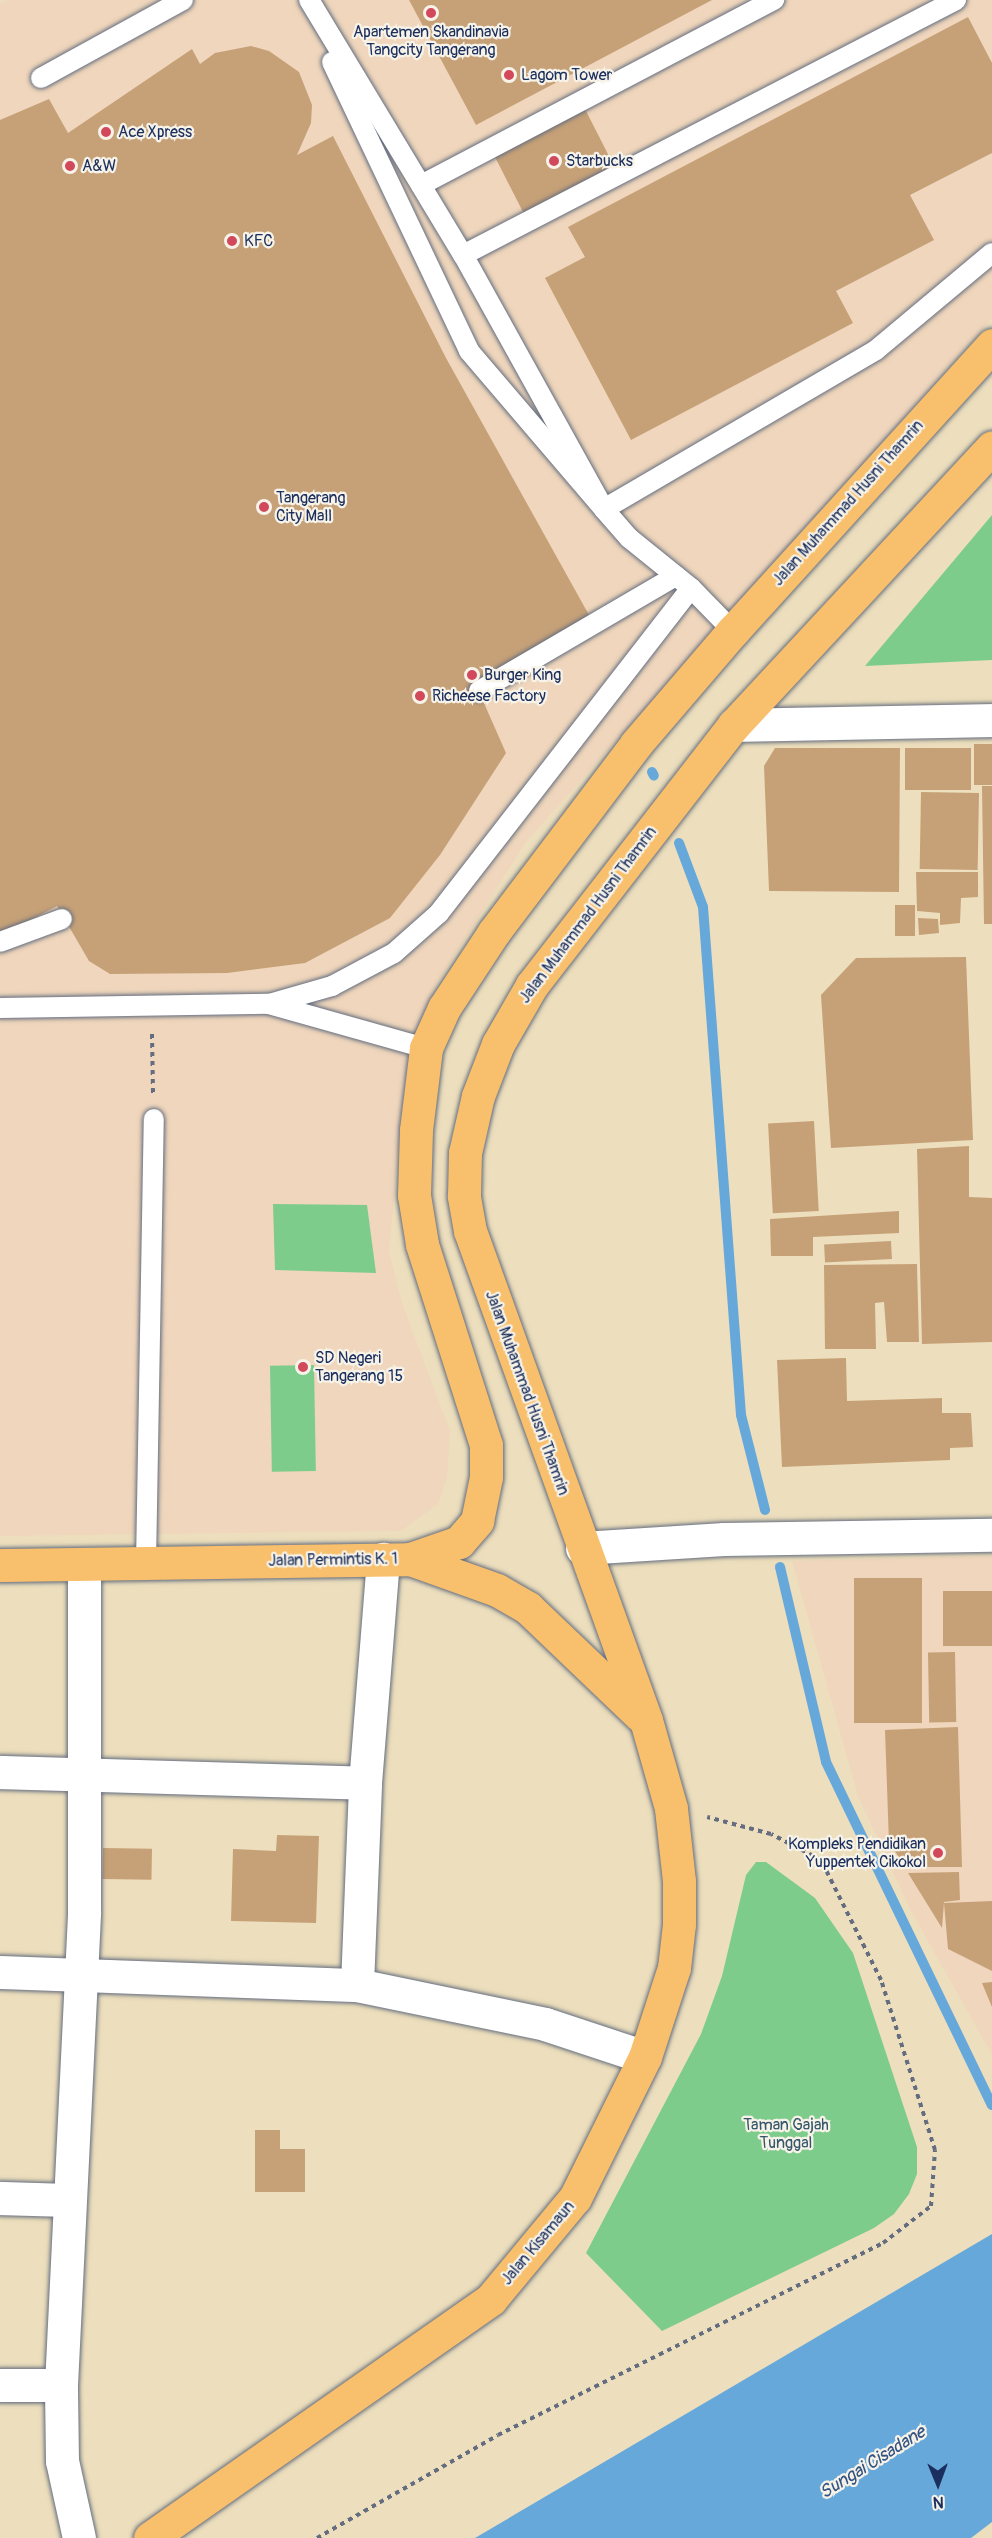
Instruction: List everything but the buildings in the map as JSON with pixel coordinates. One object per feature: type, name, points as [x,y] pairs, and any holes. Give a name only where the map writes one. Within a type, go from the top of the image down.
[{"type":"main road","name":"Jalan Muhammad Husni Thamrin","points":[[396,1559],[459,1542],[477,1521],[486,1477],[486,1445],[422,1244],[414,1195],[416,1130],[426,1048],[444,1008],[494,932],[605,783],[733,631],[992,345]]},
{"type":"main road","name":"Jalan Muhammad Husni Thamrin","points":[[646,1720],[582,1548],[470,1232],[464,1196],[465,1154],[478,1096],[498,1044],[532,985],[734,725],[992,447]]},
{"type":"main road","name":"Jalan Permintis K. 1","points":[[0,1565],[396,1559],[497,1590],[528,1608],[646,1720]]},
{"type":"main road","name":"Jalan Kisamaun","points":[[150,2538],[491,2299],[575,2198],[645,2057],[674,1968],[679,1924],[679,1881],[671,1808],[646,1720]]},
{"type":"street","points":[[734,725],[992,720]]},
{"type":"street","points":[[582,1548],[724,1539],[992,1535]]},
{"type":"street","points":[[357,1985],[365,1783],[396,1559]]},
{"type":"street","points":[[78,2538],[62,2461],[61,2385],[81,1976],[87,1775],[84,1564]]},
{"type":"street","points":[[0,1772],[365,1783]]},
{"type":"street","points":[[0,1972],[357,1985],[544,2024],[645,2057]]},
{"type":"street","points":[[0,2198],[69,2200]]},
{"type":"street","points":[[0,2385],[61,2385]]},
{"type":"lane","points":[[41,78],[183,0]]},
{"type":"lane","points":[[303,0],[469,351],[629,538],[683,582],[733,631]]},
{"type":"lane","points":[[309,0],[463,255],[604,509]]},
{"type":"lane","points":[[421,185],[774,0]]},
{"type":"lane","points":[[463,255],[956,0]]},
{"type":"lane","points":[[604,509],[876,350],[992,253]]},
{"type":"lane","points":[[479,691],[683,582]]},
{"type":"lane","points":[[0,1008],[269,1004],[332,986],[394,953],[439,913],[683,582]]},
{"type":"lane","points":[[0,942],[62,919]]},
{"type":"lane","points":[[269,1004],[426,1048]]},
{"type":"lane","points":[[146,1564],[154,1119]]},
{"type":"path","points":[[151,1006],[154,1119]]},
{"type":"path","points":[[317,2538],[498,2435],[883,2243],[931,2206],[935,2150],[881,1980],[821,1860],[771,1834],[671,1808]]},
{"type":"shaded area","points":[[6,0],[992,0],[992,319],[526,842],[436,985],[401,1116],[389,1252],[402,1303],[450,1431],[447,1478],[438,1504],[401,1531],[0,1536],[0,4]]},
{"type":"shaded area","name":"Kompleks Pendidikan Yuppentek Cikokol","points":[[992,1556],[992,2055],[910,1909],[858,1796],[792,1561]]},
{"type":"green space","points":[[992,515],[992,660],[865,666]]},
{"type":"green space","points":[[273,1204],[367,1205],[376,1273],[275,1270]]},
{"type":"green space","points":[[314,1365],[316,1471],[272,1472],[270,1366]]},
{"type":"green space","name":"Taman Gajah Tunggal","points":[[756,1862],[766,1862],[815,1898],[853,1953],[917,2147],[917,2174],[909,2194],[894,2214],[874,2228],[662,2331],[586,2253],[701,2034],[722,1976],[746,1875]]},
{"type":"water","name":"Sungai Cisadane","points":[[992,2234],[992,2522],[971,2538],[475,2538]]},
{"type":"waterway","points":[[652,772],[654,776]]},
{"type":"waterway","points":[[679,843],[703,907],[741,1415],[765,1510]]},
{"type":"waterway","points":[[780,1567],[826,1762],[992,2105]]},
{"type":"place","name":"Apartemen Skandinavia Tangcity Tangerang","points":[[431,13]]},
{"type":"place","name":"Lagom Tower","points":[[509,75]]},
{"type":"place","name":"Ace Xpress","points":[[106,132]]},
{"type":"place","name":"Starbucks","points":[[554,161]]},
{"type":"place","name":"A&W","points":[[70,166]]},
{"type":"place","name":"KFC","points":[[232,241]]},
{"type":"place","name":"Tangerang City Mall","points":[[264,507]]},
{"type":"place","name":"Burger King","points":[[472,675]]},
{"type":"place","name":"Richeese Factory","points":[[420,696]]},
{"type":"place","name":"SD Negeri Tangerang 15","points":[[303,1367]]},
{"type":"place","name":"Kompleks Pendidikan Yuppentek Cikokol","points":[[938,1853]]}]
